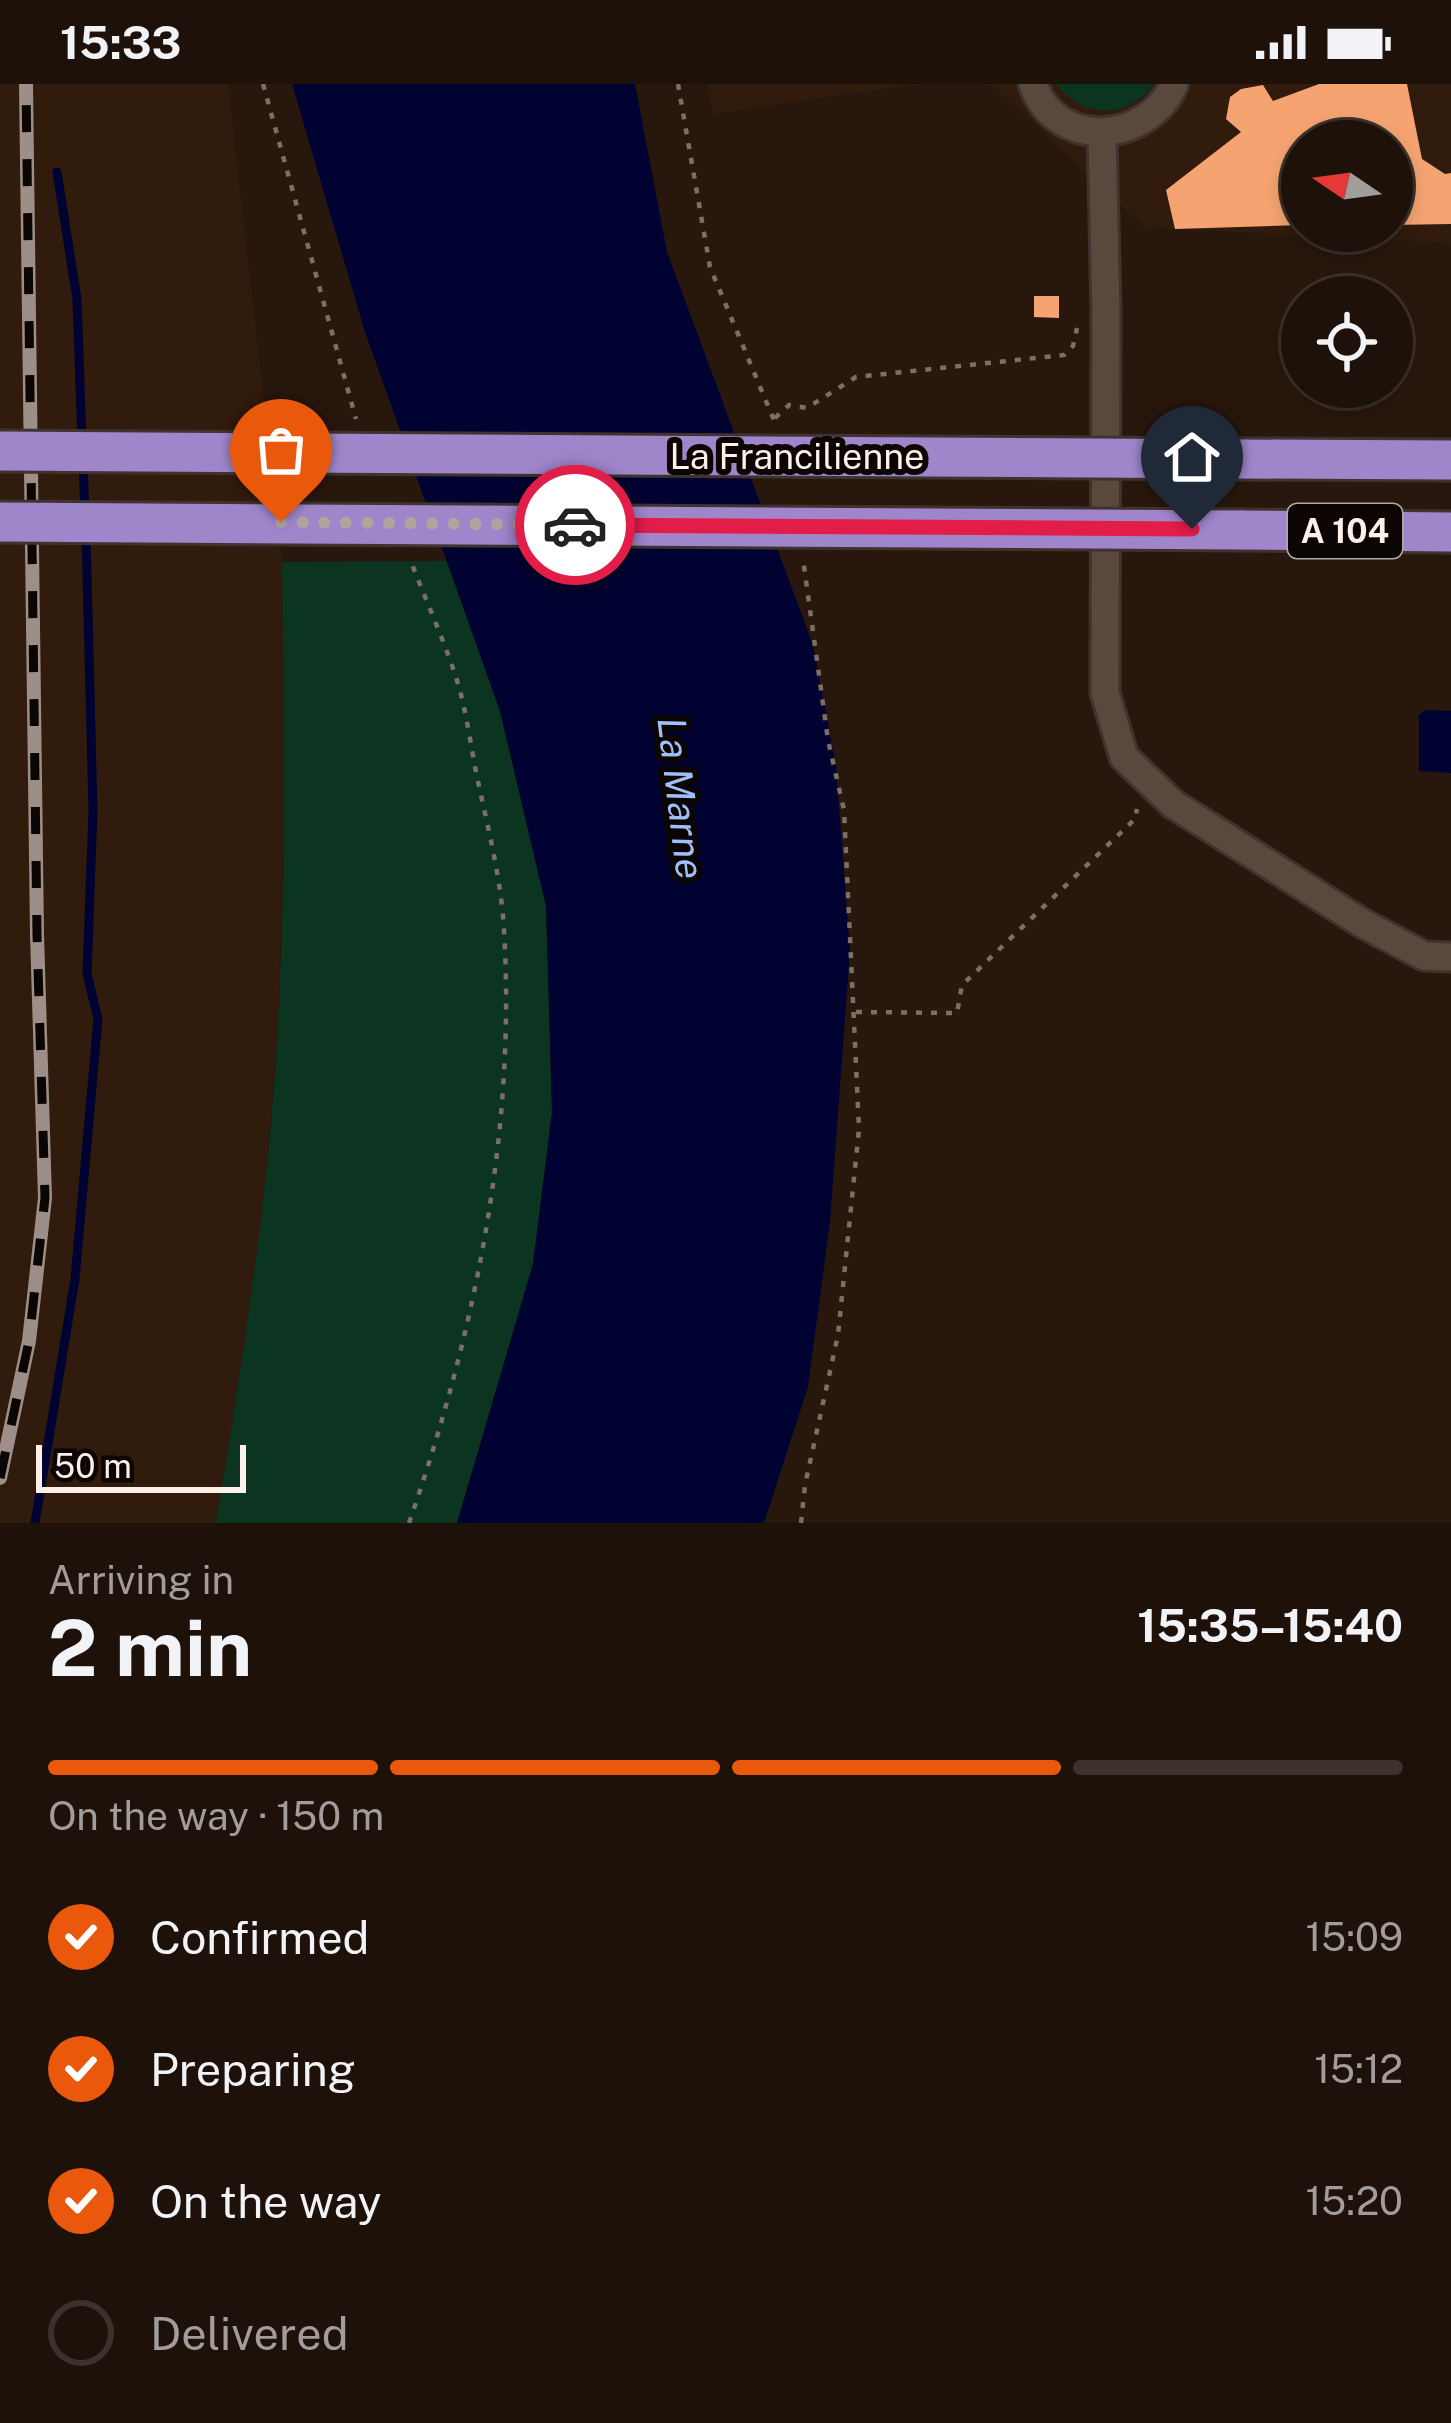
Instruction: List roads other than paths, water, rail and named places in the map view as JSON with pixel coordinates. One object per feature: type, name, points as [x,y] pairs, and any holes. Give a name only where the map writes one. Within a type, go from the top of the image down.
[{"type":"highway","name":"La Francilienne","points":[[0,451],[1451,460]]},
{"type":"highway","name":"La Francilienne","points":[[0,522],[1451,532]]},
{"type":"street","points":[[1033,84],[1053,115],[1076,128],[1102,134],[1127,130],[1150,118],[1174,84]]},
{"type":"street","points":[[1102,134],[1105,692],[1124,757],[1173,804],[1362,922],[1424,956],[1451,957]]},
{"type":"water","name":"La Marne","points":[[292,84],[635,84],[667,252],[813,645],[836,766],[850,950],[830,1222],[808,1387],[764,1523],[457,1523],[533,1264],[552,1112],[546,906],[500,711],[365,332]]},
{"type":"water","points":[[1426,710],[1451,711],[1451,773],[1419,771],[1419,715]]},
{"type":"waterway","points":[[57,172],[77,299],[82,441]]},
{"type":"waterway","points":[[83,463],[85,512]]},
{"type":"waterway","points":[[35,1523],[75,1279],[98,1019],[87,974],[93,810],[86,535]]},
{"type":"railway","points":[[0,1478],[29,1341],[45,1198],[26,84]]}]
